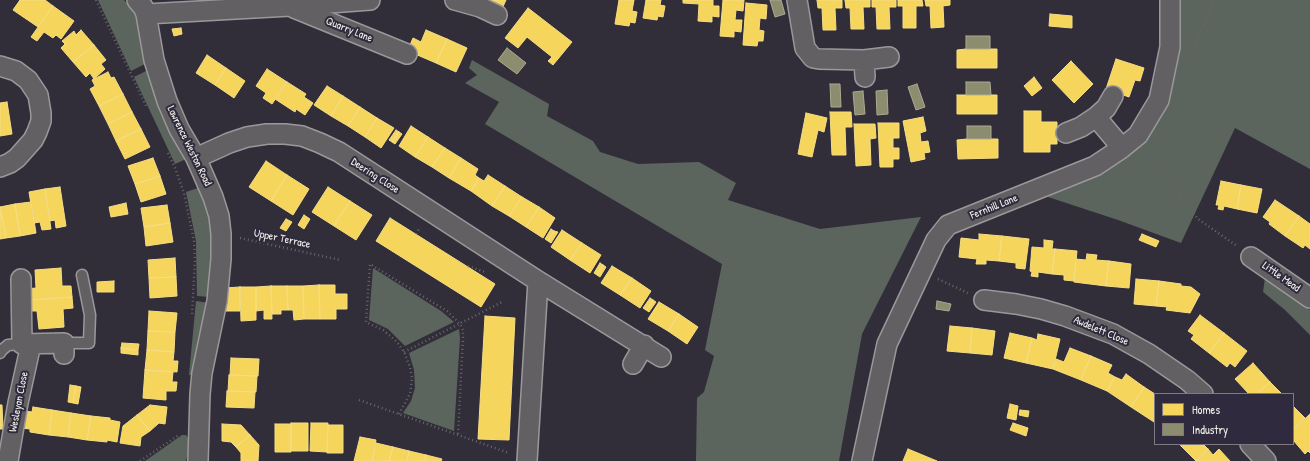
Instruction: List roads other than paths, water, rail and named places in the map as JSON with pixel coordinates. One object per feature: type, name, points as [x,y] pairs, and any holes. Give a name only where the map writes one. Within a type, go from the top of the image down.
[{"type":"street","name":"Quarry Lane","points":[[141,7],[254,4],[290,6],[370,0]]},
{"type":"street","points":[[455,0],[480,7],[497,15]]},
{"type":"street","points":[[797,0],[805,48],[813,58],[864,68],[889,57]]},
{"type":"street","name":"Fernhill Lane","points":[[862,461],[887,344],[936,240],[948,225],[1095,166],[1138,135],[1159,100],[1170,47],[1170,0]]},
{"type":"street","name":"Quarry Lane","points":[[290,6],[407,54]]},
{"type":"street","name":"Lawrence Weston Road","points":[[141,7],[154,60],[167,101],[179,129],[196,158],[213,196],[219,216],[221,234],[220,279],[202,373],[198,461]]},
{"type":"street","points":[[0,66],[16,71],[28,80],[38,95],[41,113],[41,121],[38,132],[33,140],[17,158],[0,167]]},
{"type":"street","points":[[1066,134],[1081,128],[1096,117],[1106,108],[1113,96]]},
{"type":"street","points":[[1096,117],[1125,145]]},
{"type":"street","name":"Deering Close","points":[[196,158],[247,137],[267,134],[285,134],[308,138],[320,143],[339,152],[538,281],[661,356]]},
{"type":"street","name":"Little Mead","points":[[1251,256],[1310,298]]},
{"type":"street","name":"Wesleyan Close","points":[[8,461],[26,344],[20,279]]},
{"type":"street","points":[[527,460],[538,281]]},
{"type":"street","name":"Awdelett Close","points":[[984,300],[1041,309],[1065,316],[1113,334],[1149,354],[1187,380],[1202,393]]},
{"type":"street","points":[[26,344],[64,349]]},
{"type":"street","points":[[633,364],[644,346]]},
{"type":"street","points":[[1251,445],[1266,461]]},
{"type":"lane","points":[[64,349],[89,343],[90,315],[82,275]]},
{"type":"lane","points":[[0,354],[8,345],[26,344]]}]
